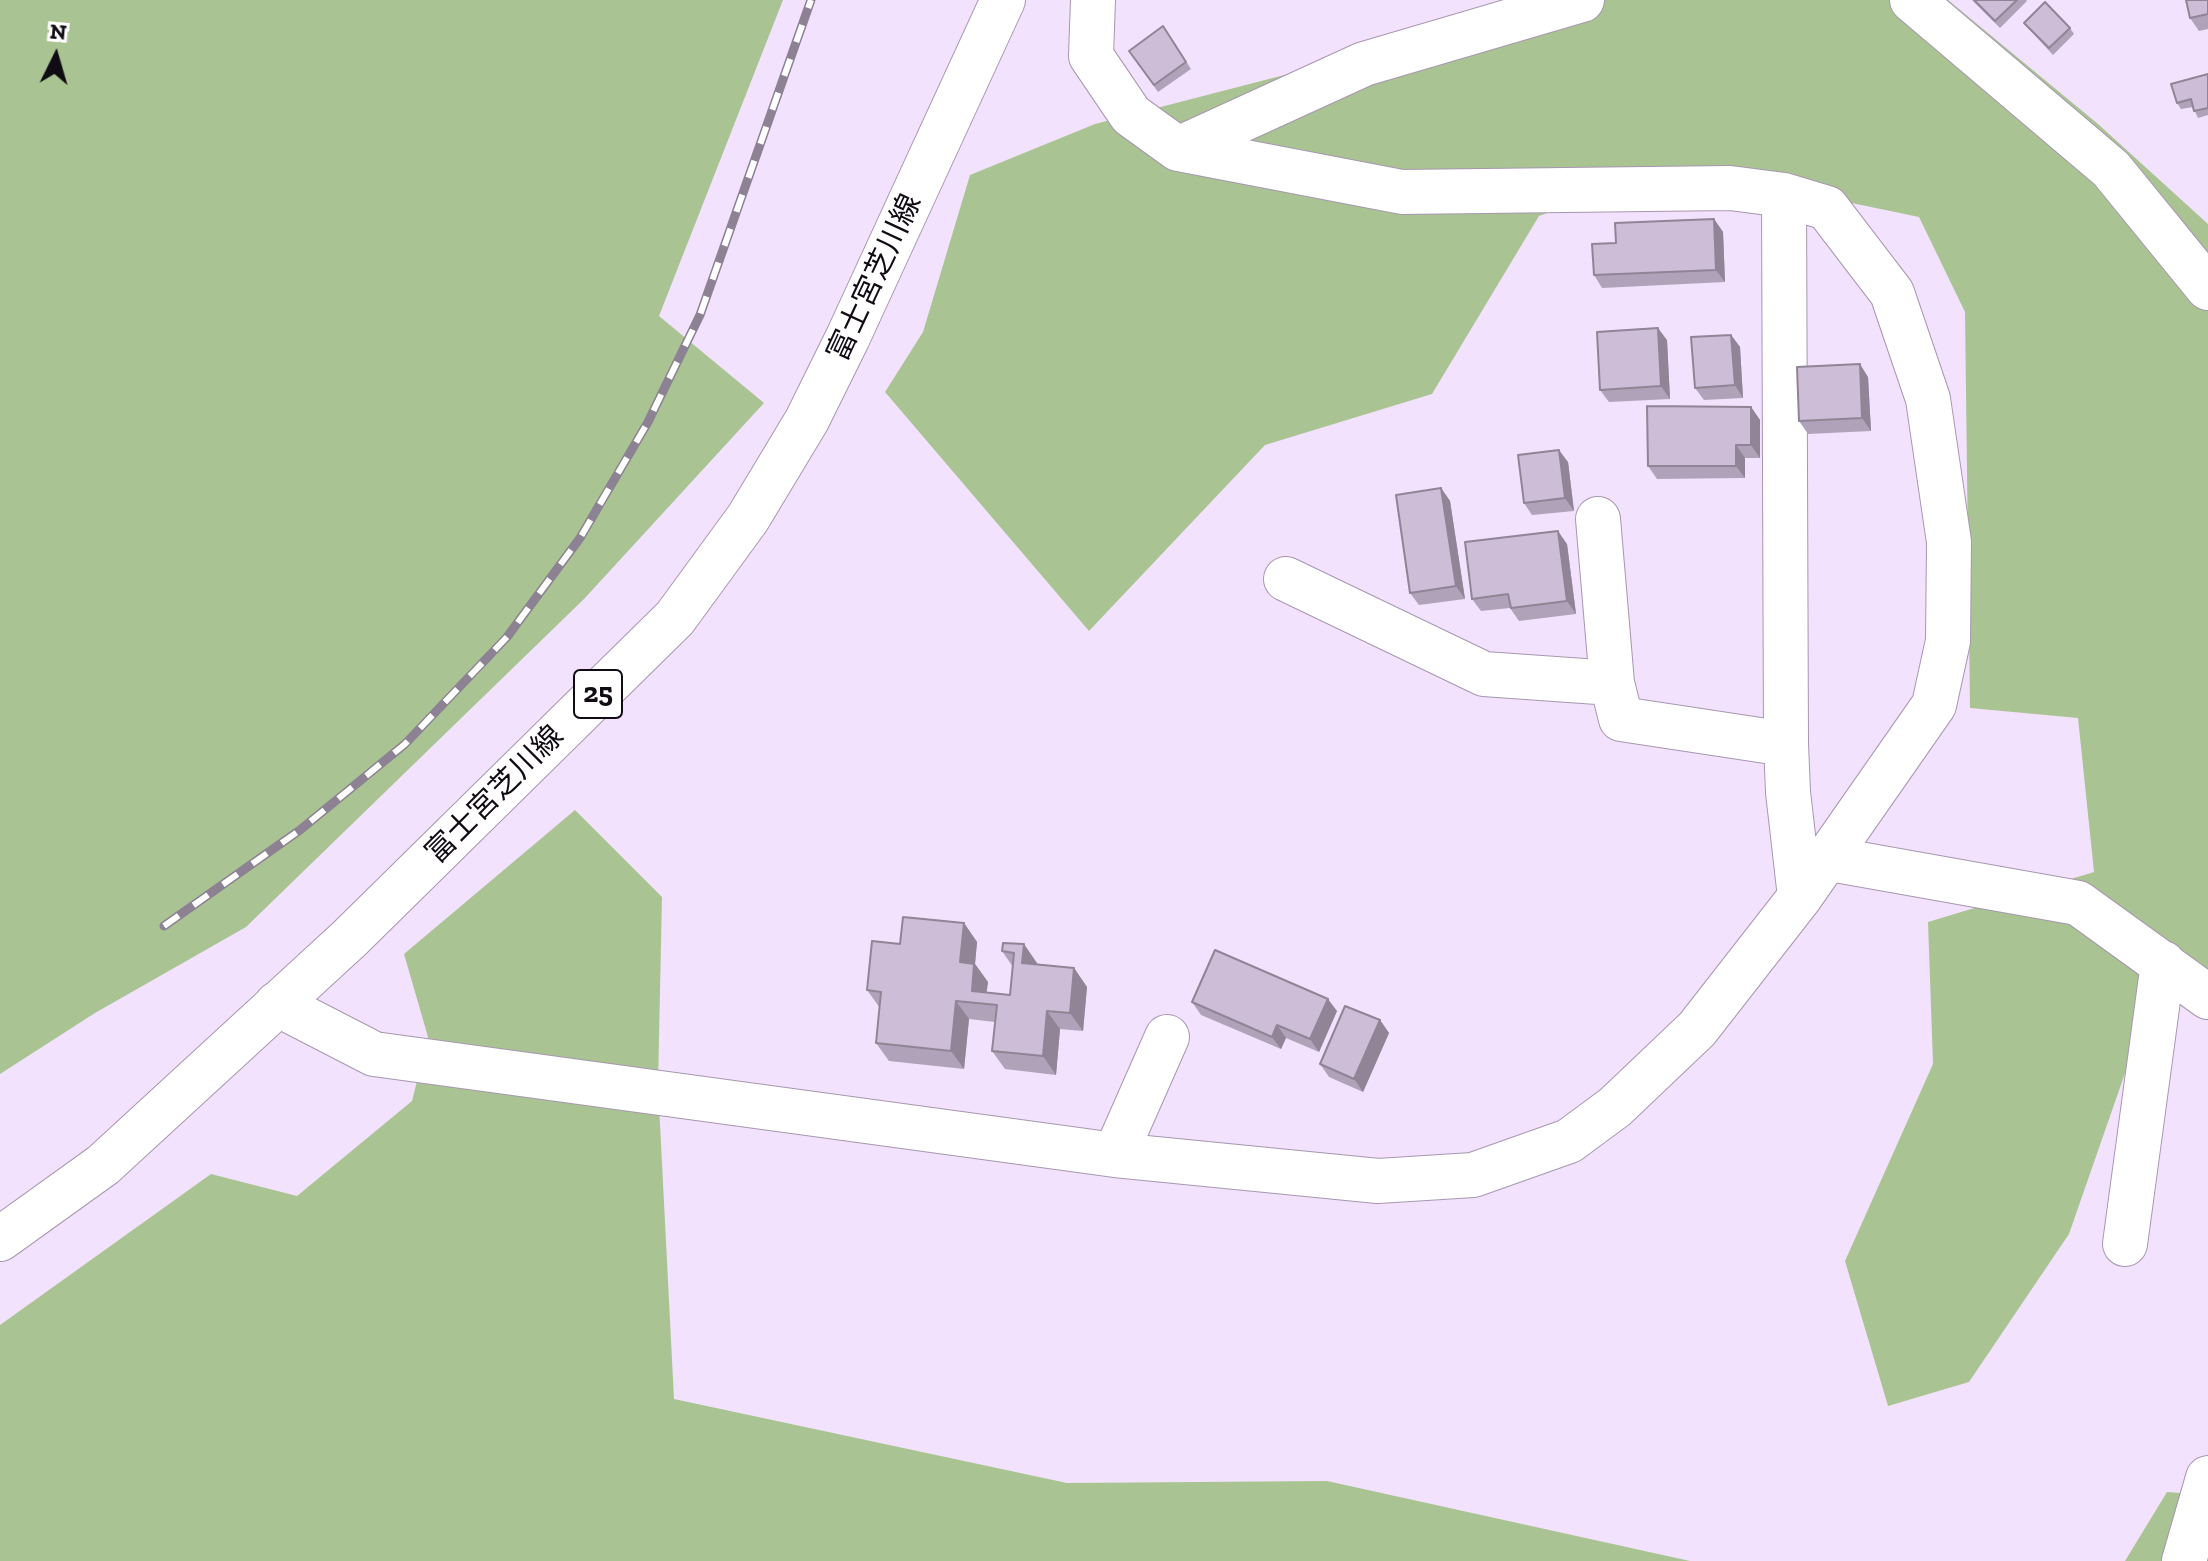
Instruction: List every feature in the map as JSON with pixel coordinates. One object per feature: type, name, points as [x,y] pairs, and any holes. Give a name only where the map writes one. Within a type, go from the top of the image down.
[{"type":"street","name":"富士宮芝川線","points":[[0,1239],[103,1165],[350,938],[675,618],[748,518],[807,420],[1003,0]]},
{"type":"street","points":[[277,1004],[374,1054],[1115,1155],[1378,1181],[1473,1175],[1569,1141],[1615,1107],[1697,1029],[1800,897],[1934,705],[1948,641],[1949,542],[1928,399],[1892,293],[1827,208],[1784,195],[1730,188],[1402,192],[1178,149],[1131,115],[1091,56],[1093,0]]},
{"type":"street","points":[[1178,149],[1364,64],[1539,6],[1582,0]]},
{"type":"street","points":[[1912,0],[2111,169],[2208,288]]},
{"type":"street","points":[[1784,195],[1786,744],[1800,897]]},
{"type":"street","points":[[1598,519],[1612,683],[1621,719],[1786,744]]},
{"type":"street","points":[[1286,579],[1484,674],[1612,683]]},
{"type":"street","points":[[1825,858],[2078,903],[2208,997]]},
{"type":"street","points":[[2125,1244],[2163,963]]},
{"type":"street","points":[[1115,1155],[1167,1037]]},
{"type":"street","points":[[2184,1561],[2208,1478]]},
{"type":"green space","points":[[0,0],[783,0],[659,316],[764,403],[584,599],[246,927],[95,1013],[0,1074]]},
{"type":"green space","points":[[1574,0],[1948,0],[2098,124],[2208,224],[2208,997],[2163,964],[2069,1234],[1969,1382],[1888,1406],[1845,1261],[1933,1064],[1928,922],[2094,872],[2078,718],[1970,708],[1965,312],[1919,217],[1674,166],[1539,216],[1432,394],[1265,445],[1089,631],[885,392],[923,332],[970,175],[1095,124]]},
{"type":"green space","points":[[575,810],[662,897],[658,1085],[674,1399],[1067,1483],[1327,1481],[1690,1561],[0,1561],[0,1325],[211,1174],[297,1196],[412,1101],[428,1037],[404,954]]},
{"type":"green space","points":[[2167,1492],[2208,1495],[2208,1561],[2125,1561]]},
{"type":"building","points":[[1974,0],[2017,0],[1995,21]]},
{"type":"building","points":[[2186,0],[2208,0],[2208,14],[2190,18]]},
{"type":"building","points":[[2045,2],[2070,28],[2049,48],[2024,23]]},
{"type":"building","points":[[1163,26],[1186,62],[1154,85],[1129,51]]},
{"type":"building","points":[[2208,74],[2208,108],[2194,111],[2191,99],[2177,103],[2171,84]]},
{"type":"building","points":[[1714,219],[1716,270],[1594,275],[1592,244],[1616,243],[1615,223]]},
{"type":"building","points":[[1658,328],[1661,386],[1600,390],[1597,332]]},
{"type":"building","points":[[1731,335],[1735,385],[1695,388],[1691,337]]},
{"type":"building","points":[[1860,364],[1862,418],[1799,421],[1797,367]]},
{"type":"building","points":[[1647,406],[1751,407],[1751,445],[1736,445],[1736,466],[1648,466]]},
{"type":"building","points":[[1559,450],[1565,498],[1524,503],[1518,455]]},
{"type":"building","points":[[1441,488],[1456,586],[1410,593],[1396,495]]},
{"type":"building","points":[[1558,531],[1567,601],[1511,608],[1508,594],[1472,599],[1465,542]]},
{"type":"building","points":[[903,917],[964,923],[960,962],[974,964],[972,991],[1010,995],[1014,953],[1002,951],[1003,943],[1024,944],[1022,963],[1074,968],[1070,1013],[1047,1011],[1043,1056],[992,1051],[997,1005],[956,1001],[951,1051],[876,1043],[881,992],[867,990],[872,941],[900,944]]},
{"type":"building","points":[[1215,950],[1328,999],[1310,1039],[1277,1025],[1272,1037],[1192,1002]]},
{"type":"building","points":[[1345,1006],[1380,1020],[1354,1079],[1320,1064]]},
{"type":"railway","points":[[164,926],[300,830],[405,744],[507,637],[580,538],[648,422],[700,315],[811,0]]}]
